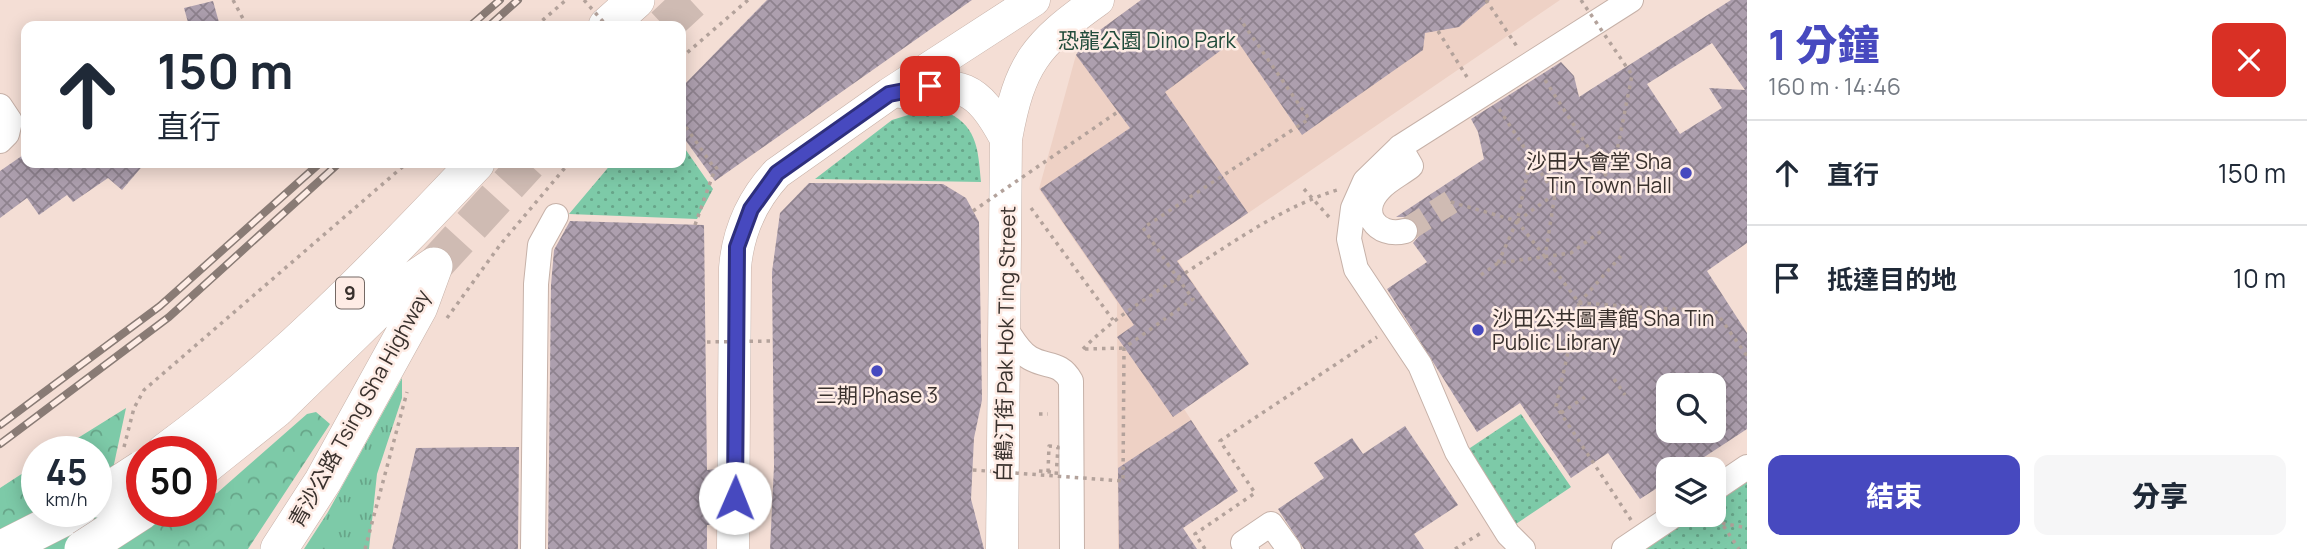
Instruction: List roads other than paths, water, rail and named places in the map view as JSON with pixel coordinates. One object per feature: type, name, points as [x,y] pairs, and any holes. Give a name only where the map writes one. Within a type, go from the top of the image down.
[{"type":"highway","points":[[613,21],[636,0]]},
{"type":"highway","name":"9","points":[[217,441],[223,431],[355,289],[471,168]]},
{"type":"highway","name":"青沙公路 Tsing Sha Highway","points":[[223,431],[276,409],[397,292],[434,266],[419,307],[323,481],[279,549]]},
{"type":"highway","name":"9","points":[[209,436],[223,431]]},
{"type":"highway","points":[[112,482],[126,466]]},
{"type":"highway","points":[[83,549],[126,521]]},
{"type":"highway","points":[[2,549],[45,527]]},
{"type":"main road","points":[[733,549],[735,268],[742,228],[764,188],[777,173],[889,94],[1034,0]]},
{"type":"main road","name":"白鶴汀街 Pak Hok Ting Street","points":[[1002,549],[1006,139],[1014,97],[1035,54],[1049,37],[1098,0]]},
{"type":"main road","points":[[889,94],[930,86],[950,86],[973,94],[990,109],[1006,139]]},
{"type":"street","points":[[1510,534],[1457,452],[1420,365],[1356,269],[1349,239],[1353,208],[1365,181],[1401,147],[1632,0]]},
{"type":"street","points":[[0,106],[10,121],[7,134],[0,141]]},
{"type":"street","points":[[1401,147],[1411,166],[1381,188],[1371,201],[1368,212],[1373,225],[1385,232],[1405,231]]},
{"type":"street","points":[[533,549],[536,284],[540,245],[555,216]]},
{"type":"street","points":[[1005,328],[1027,356],[1053,363],[1065,370],[1071,382],[1072,549]]},
{"type":"street","points":[[1726,481],[1747,467]]},
{"type":"street","points":[[1247,549],[1243,543],[1271,524],[1289,549]]},
{"type":"street","points":[[1624,549],[1657,527]]},
{"type":"tunnel","points":[[669,21],[692,0]]},
{"type":"tunnel","points":[[434,266],[523,168]]},
{"type":"tunnel","points":[[1405,231],[1451,202]]},
{"type":"railway","points":[[476,21],[500,0]]},
{"type":"railway","points":[[495,21],[518,0]]},
{"type":"railway","points":[[0,425],[160,306],[314,168]]},
{"type":"railway","points":[[0,444],[169,317],[333,168]]},
{"type":"place","name":"沙田大會堂 Sha Tin Town Hall","points":[[1686,173]]},
{"type":"place","name":"沙田公共圖書館 Sha Tin Public Library","points":[[1478,330]]},
{"type":"place","name":"三期 Phase 3","points":[[877,371]]},
{"type":"park label","name":"恐龍公園 Dino Park","points":[[1147,40]]}]
